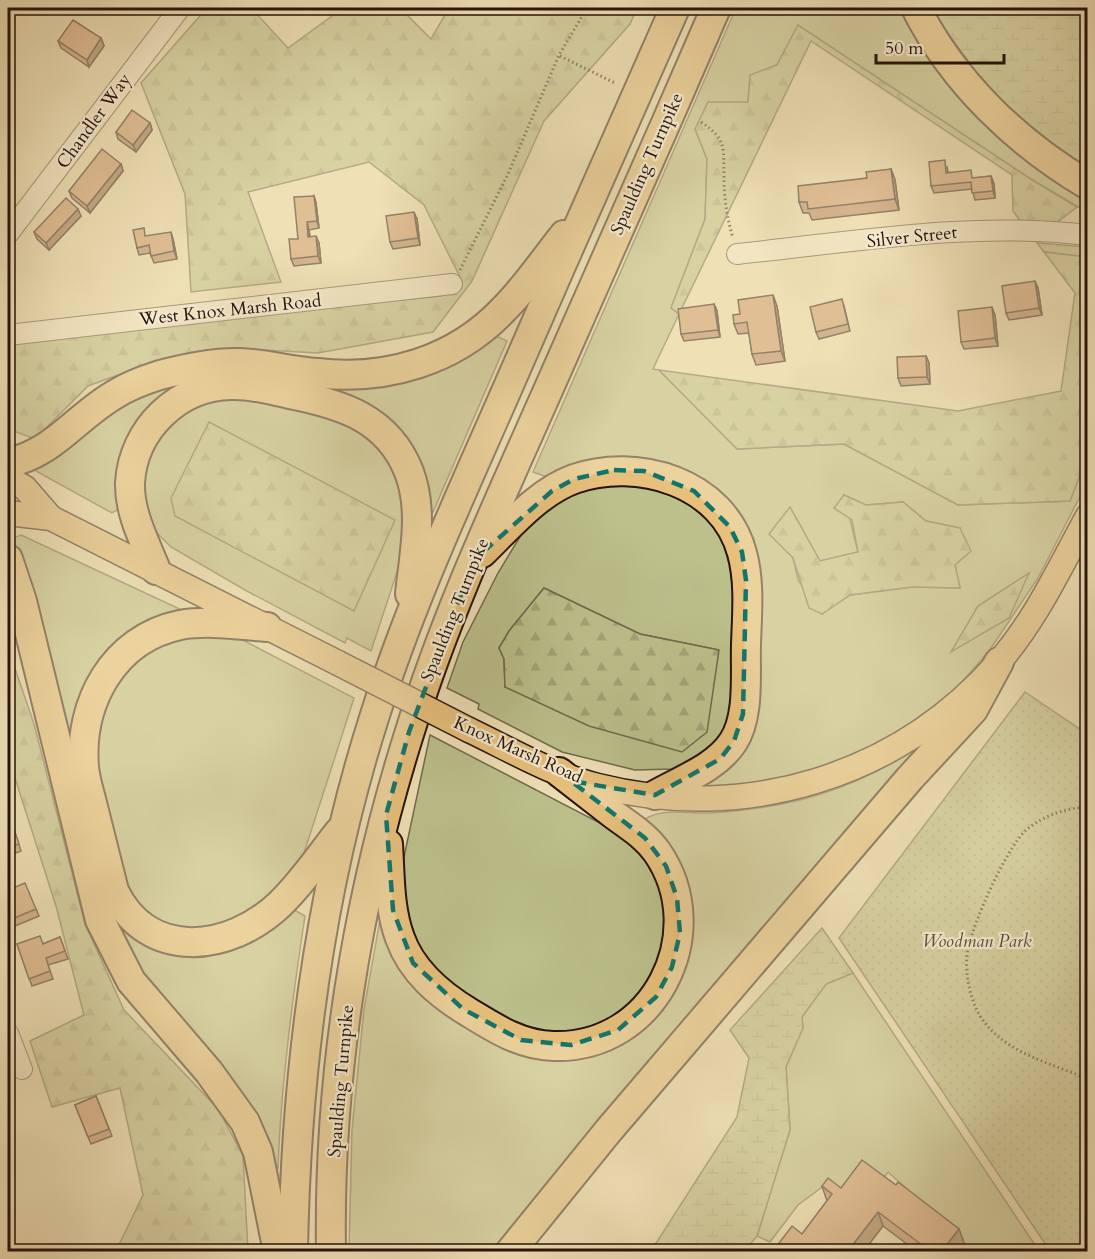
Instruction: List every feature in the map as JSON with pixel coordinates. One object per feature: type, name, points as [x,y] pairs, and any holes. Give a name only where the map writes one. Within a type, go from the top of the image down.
[{"type":"highway","name":"Spaulding Turnpike","points":[[293,1251],[299,1107],[311,996],[344,826],[374,720],[407,623],[675,8]]},
{"type":"highway","name":"Spaulding Turnpike","points":[[331,1251],[334,1143],[345,1022],[360,933],[386,815],[428,676],[474,561],[717,8]]},
{"type":"highway","points":[[916,8],[952,65],[993,113],[1041,154],[1088,185]]},
{"type":"highway","points":[[8,463],[36,454],[114,395],[145,380],[174,371],[206,364],[240,363],[318,374],[352,375],[408,368],[433,358],[478,332],[505,308],[588,205]]},
{"type":"highway","points":[[156,570],[134,513],[130,484],[136,454],[149,428],[158,417],[180,399],[219,386],[247,386],[308,398],[355,411],[375,423],[399,452],[409,471],[416,496],[417,518],[407,623]]},
{"type":"highway","points":[[474,561],[552,490],[573,479],[614,470],[644,471],[669,477],[708,502],[725,520],[742,552],[746,580],[743,714],[735,741],[720,759],[655,795]]},
{"type":"highway","points":[[8,559],[22,601],[100,920],[130,981],[209,1072],[245,1122],[258,1152],[278,1251]]},
{"type":"highway","points":[[267,627],[217,624],[179,626],[147,639],[132,649],[102,680],[90,703],[86,720],[84,769],[114,891],[123,909],[151,934],[173,941],[194,942],[225,938],[250,926],[279,905],[344,826]]},
{"type":"highway","points":[[510,1251],[609,1130],[903,787],[973,710],[999,662]]},
{"type":"highway","points":[[386,815],[395,924],[405,950],[422,975],[463,1009],[504,1034],[537,1044],[562,1046],[587,1042],[611,1034],[632,1021],[656,997],[672,967],[677,950],[680,916],[673,882],[657,851],[633,826],[559,772]]},
{"type":"main road","name":"Knox Marsh Road","points":[[8,478],[25,488],[51,518]]},
{"type":"main road","name":"Knox Marsh Road","points":[[8,513],[51,518],[469,730],[559,772],[597,786],[701,800],[762,796],[813,783],[854,768],[928,725],[965,696],[999,662],[1030,618],[1088,516]]},
{"type":"street","name":"Chandler Way","points":[[8,234],[180,8]]},
{"type":"street","name":"Silver Street","points":[[737,254],[983,230],[1042,230],[1087,234]]},
{"type":"street","name":"West Knox Marsh Road","points":[[8,335],[452,284]]},
{"type":"street","points":[[8,1033],[22,1069]]},
{"type":"path","points":[[452,284],[482,230],[559,55],[587,8]]},
{"type":"path","points":[[559,55],[615,83]]},
{"type":"path","points":[[701,122],[713,130],[724,148],[728,222],[737,254]]},
{"type":"path","points":[[1088,807],[1048,816],[1024,832],[1015,843],[979,918],[968,949],[966,965],[978,1012],[994,1033],[1007,1045],[1088,1079]]},
{"type":"path","points":[[876,1251],[879,1246],[891,1251]]},
{"type":"highlighted area","points":[[614,470],[644,471],[694,491],[730,527],[742,552],[746,580],[743,714],[734,741],[720,759],[655,795],[571,781],[645,838],[666,866],[677,898],[680,933],[672,967],[656,997],[618,1030],[571,1045],[521,1040],[463,1009],[413,963],[393,910],[386,815],[409,732],[474,560],[552,491],[574,479]]},
{"type":"green space","points":[[207,8],[251,8],[288,48],[343,8],[400,8],[431,39],[449,8],[637,8],[630,24],[544,121],[472,281],[433,332],[318,353],[246,349],[154,362],[88,386],[35,439],[8,429],[8,344],[69,333],[441,296],[462,281],[424,205],[369,162],[248,192],[281,282],[191,292],[185,194],[141,83]]},
{"type":"green space","points":[[736,8],[907,8],[1087,196],[1087,212],[1029,178],[798,26],[777,65],[750,76],[748,102],[695,129],[707,159],[705,219],[671,308],[679,314],[653,369],[659,370],[737,449],[844,444],[958,505],[1070,501],[1087,456],[1087,483],[1038,578],[989,651],[955,690],[885,742],[822,767],[758,784],[697,789],[725,766],[757,576],[712,490],[547,477],[533,472]],"holes":[[[844,495],[866,505],[903,502],[926,521],[960,528],[955,565],[960,588],[912,587],[850,595],[822,614],[798,580],[793,558],[790,507],[820,561],[858,552]],[[1029,574],[952,651],[978,606]]]},
{"type":"green space","points":[[929,8],[1087,8],[1087,169],[1053,147],[994,96]]},
{"type":"green space","points":[[798,25],[1029,178],[1077,207],[1055,224],[1021,222],[1013,211],[1012,175],[811,41],[679,314],[671,308],[705,219],[707,159],[695,129],[708,102],[748,102],[750,75],[777,65]]},
{"type":"green space","points":[[1037,243],[1087,247],[1087,257],[1044,252]]},
{"type":"green space","points":[[1044,252],[1087,257],[1087,456],[1070,501],[958,505],[844,444],[737,449],[659,370],[958,411],[1061,391],[1075,293]]},
{"type":"green space","points":[[492,334],[507,341],[433,512],[425,510],[394,427],[187,386],[124,506],[112,513],[34,470],[160,380],[327,381]]},
{"type":"green space","points":[[214,394],[335,409],[397,456],[408,539],[371,651],[347,638],[345,643],[245,590],[171,547],[155,531],[138,489],[155,432]]},
{"type":"green space","points":[[209,422],[395,520],[354,611],[175,516],[171,498]]},
{"type":"green space","points":[[656,482],[712,518],[736,568],[735,712],[716,744],[685,765],[673,769],[635,770],[562,752],[478,709],[479,704],[447,688],[463,642],[498,573],[527,525],[578,487]],"holes":[[[544,588],[640,634],[719,650],[505,687],[504,659],[499,648],[509,631]]]},
{"type":"green space","points":[[844,495],[866,505],[903,502],[926,521],[960,528],[971,551],[955,565],[960,588],[912,587],[850,595],[822,614],[809,608],[793,558],[769,534],[790,507],[820,561],[858,552],[852,520],[834,508]]},
{"type":"green space","points":[[21,535],[199,618],[181,622],[85,708],[109,889],[159,945],[291,908],[305,916],[288,1042],[278,1168],[272,1169],[268,1143],[259,1118],[140,972],[117,932],[18,564],[8,540]]},
{"type":"green space","points":[[1029,573],[1009,618],[951,652],[978,606]]},
{"type":"green space","points":[[544,588],[640,634],[719,650],[707,732],[682,752],[589,726],[505,687],[504,659],[499,648],[509,631]]},
{"type":"green space","points":[[183,634],[237,637],[354,698],[304,853],[285,882],[231,925],[199,933],[162,926],[131,897],[97,771],[98,724],[118,680],[139,657]]},
{"type":"green space","points":[[8,648],[34,724],[85,924],[124,1010],[218,1109],[243,1156],[248,1251],[116,1251],[143,1195],[120,1088],[52,1107],[30,1041],[84,1015],[56,906],[8,756]]},
{"type":"green space","name":"Woodman Park","points":[[1025,692],[1087,734],[1088,1245],[1078,1251],[1050,1251],[839,938]]},
{"type":"green space","points":[[430,735],[627,837],[658,867],[671,939],[636,1006],[579,1032],[530,1032],[468,1002],[414,947],[401,871]]},
{"type":"green space","points":[[922,745],[500,1251],[349,1252],[352,1130],[364,1009],[380,920],[388,922],[417,980],[577,1053],[686,951],[640,823],[655,814],[710,813],[768,807],[821,794],[871,774]]},
{"type":"green space","points":[[822,928],[853,973],[826,984],[802,1017],[803,1028],[786,1067],[790,1130],[757,1236],[745,1251],[651,1251],[737,1117],[749,1058],[730,1030]]},
{"type":"green space","points":[[853,973],[1039,1251],[958,1251],[964,1243],[899,1198],[906,1188],[888,1172],[880,1183],[846,1202],[829,1182],[798,1205],[770,1242],[757,1236],[790,1130],[786,1067],[803,1028],[802,1017],[826,984]]},
{"type":"building","points":[[73,20],[101,38],[87,60],[58,41]]},
{"type":"building","points":[[132,110],[150,123],[133,145],[116,132]]},
{"type":"building","points":[[102,149],[121,164],[87,206],[69,191]]},
{"type":"building","points":[[945,160],[946,173],[971,170],[972,178],[991,176],[993,191],[972,193],[971,182],[931,186],[929,162]]},
{"type":"building","points":[[891,169],[895,199],[808,209],[807,202],[799,202],[798,186],[867,178],[866,172]]},
{"type":"building","points":[[314,196],[317,221],[307,222],[308,237],[316,236],[318,256],[291,259],[289,239],[298,239],[294,197]]},
{"type":"building","points":[[66,198],[78,209],[46,243],[34,232]]},
{"type":"building","points":[[414,212],[418,238],[390,242],[386,216]]},
{"type":"building","points":[[144,228],[145,236],[171,232],[174,251],[151,256],[149,245],[137,248],[133,230]]},
{"type":"building","points":[[1035,281],[1039,308],[1006,313],[1002,286]]},
{"type":"building","points":[[773,295],[781,351],[752,354],[747,322],[734,324],[733,315],[740,314],[738,300]]},
{"type":"building","points":[[842,299],[848,324],[816,332],[810,307]]},
{"type":"building","points":[[714,304],[718,330],[681,334],[678,309]]},
{"type":"building","points":[[992,307],[995,338],[961,342],[958,311]]},
{"type":"building","points":[[926,356],[927,377],[898,378],[897,357]]},
{"type":"building","points":[[8,811],[19,844],[8,848]]},
{"type":"building","points":[[25,883],[36,909],[12,919],[8,908],[8,890]]},
{"type":"building","points":[[40,936],[43,944],[60,937],[65,951],[46,958],[50,971],[29,979],[17,944]]},
{"type":"building","points":[[96,1096],[109,1129],[88,1137],[75,1105]]},
{"type":"building","points":[[862,1160],[896,1185],[898,1182],[959,1229],[942,1251],[930,1251],[878,1212],[848,1251],[773,1251],[792,1226],[802,1234],[832,1194],[822,1186],[828,1178],[841,1188]]}]
